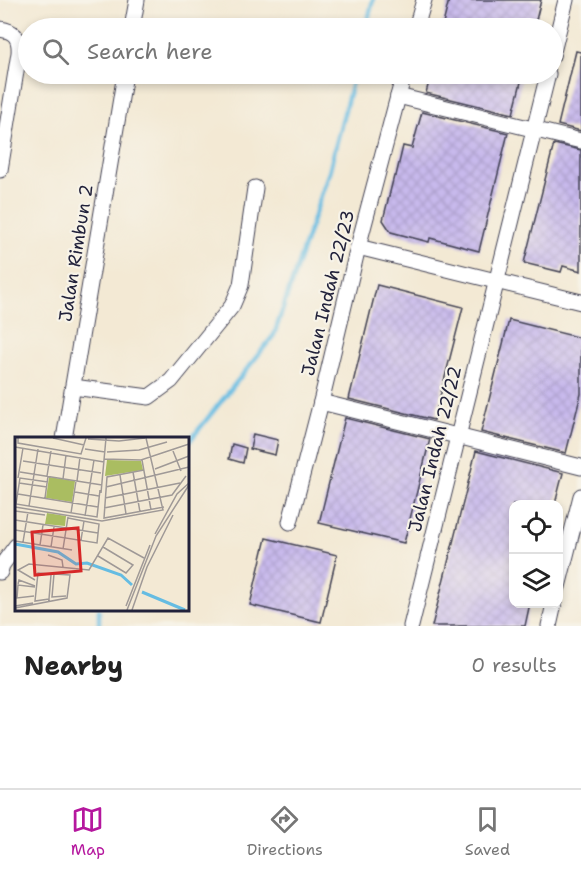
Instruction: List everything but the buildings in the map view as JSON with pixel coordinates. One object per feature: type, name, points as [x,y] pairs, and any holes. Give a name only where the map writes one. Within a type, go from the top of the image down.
[{"type":"street","points":[[134,18],[137,0]]},
{"type":"street","points":[[420,18],[424,0]]},
{"type":"street","points":[[562,18],[566,0]]},
{"type":"street","points":[[0,29],[14,34],[18,40]]},
{"type":"street","points":[[0,170],[18,59]]},
{"type":"street","name":"Jalan Rimbun 2","points":[[64,437],[123,84]]},
{"type":"street","name":"Jalan Indah 22/23","points":[[290,522],[358,247],[401,84]]},
{"type":"street","name":"Jalan Indah 22/22","points":[[411,626],[546,84]]},
{"type":"street","points":[[398,96],[581,141]]},
{"type":"street","points":[[73,387],[149,397],[171,381],[232,306],[241,285],[255,188]]},
{"type":"street","points":[[358,247],[581,302]]},
{"type":"street","points":[[321,402],[581,467]]},
{"type":"street","points":[[563,567],[581,496]]},
{"type":"street","points":[[0,572],[2,565],[15,547]]},
{"type":"street","points":[[549,626],[553,608]]},
{"type":"waterway","points":[[368,18],[373,0]]},
{"type":"waterway","points":[[189,442],[274,335],[329,172],[351,84]]},
{"type":"waterway","points":[[99,611],[99,626]]}]
